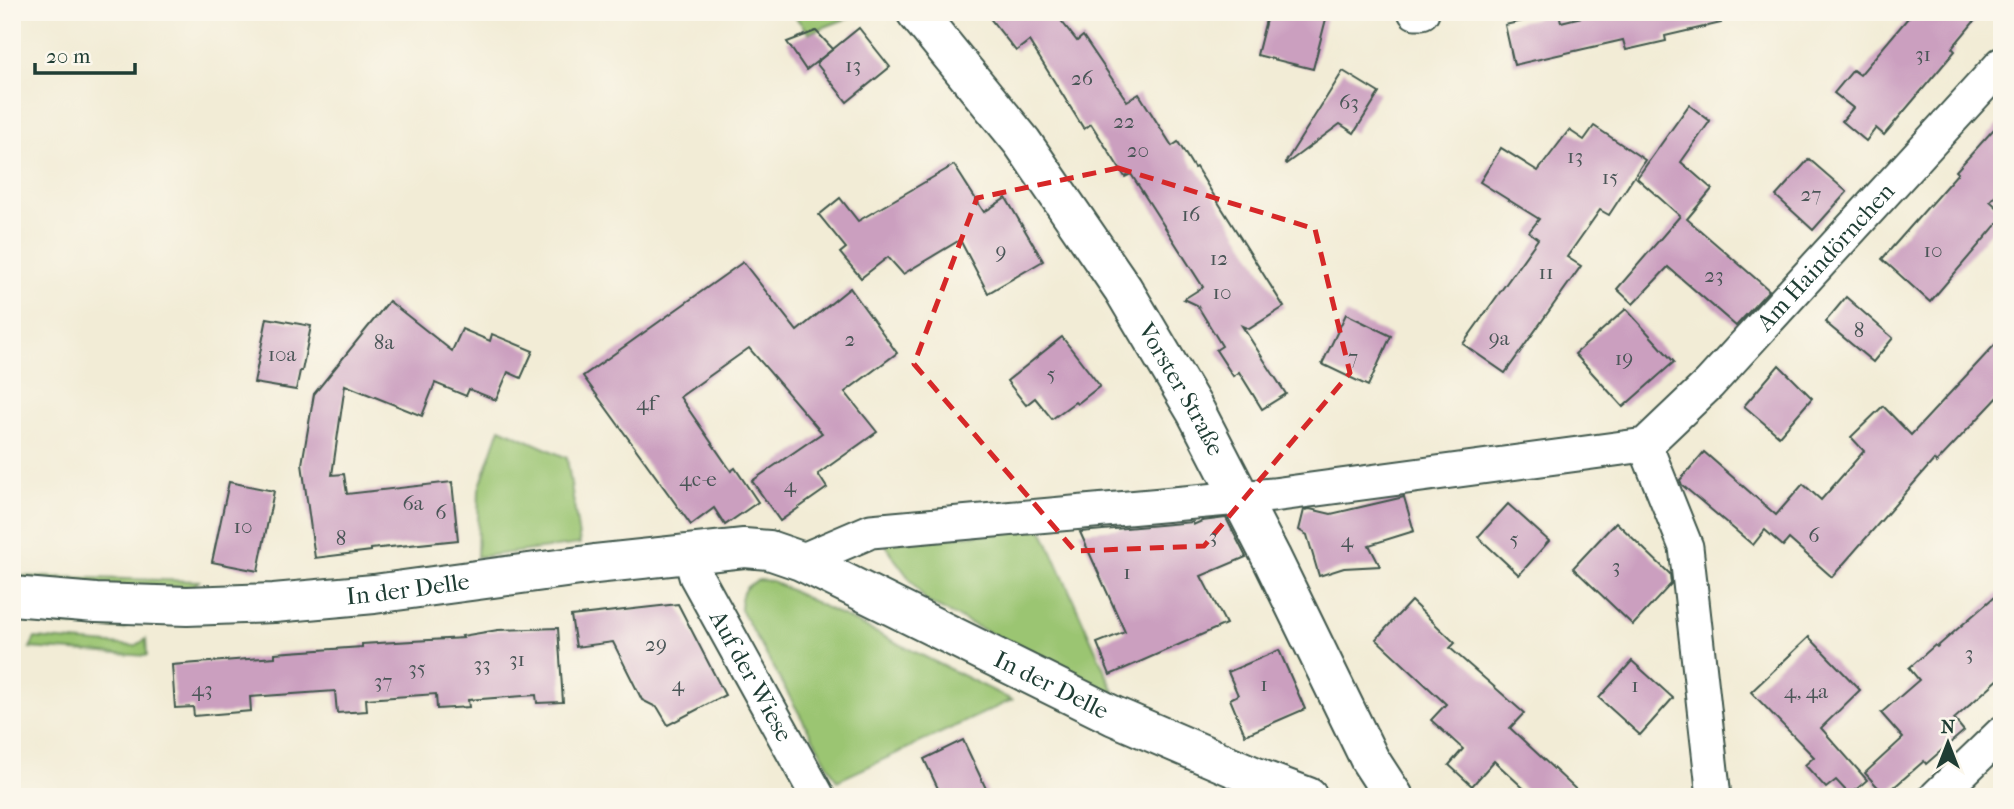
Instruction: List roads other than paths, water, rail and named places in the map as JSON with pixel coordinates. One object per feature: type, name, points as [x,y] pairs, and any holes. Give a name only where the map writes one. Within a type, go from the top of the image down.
[{"type":"street","name":"Vorster Straße","points":[[916,12],[1022,142],[1123,289],[1196,412],[1370,760],[1394,797]]},
{"type":"street","points":[[1415,12],[1422,12]]},
{"type":"street","name":"Am Haindörnchen","points":[[1644,445],[1709,384],[2002,64]]},
{"type":"street","points":[[801,561],[871,531],[1241,498],[1644,445],[1686,547],[1714,797]]},
{"type":"street","name":"In der Delle","points":[[12,596],[96,603],[187,606],[274,603],[374,594],[690,553],[744,548],[769,550],[801,561],[1114,716],[1308,797]]},
{"type":"street","name":"Auf der Wiese","points":[[690,553],[696,576],[818,797]]},
{"type":"street","points":[[1936,797],[2002,733]]}]
